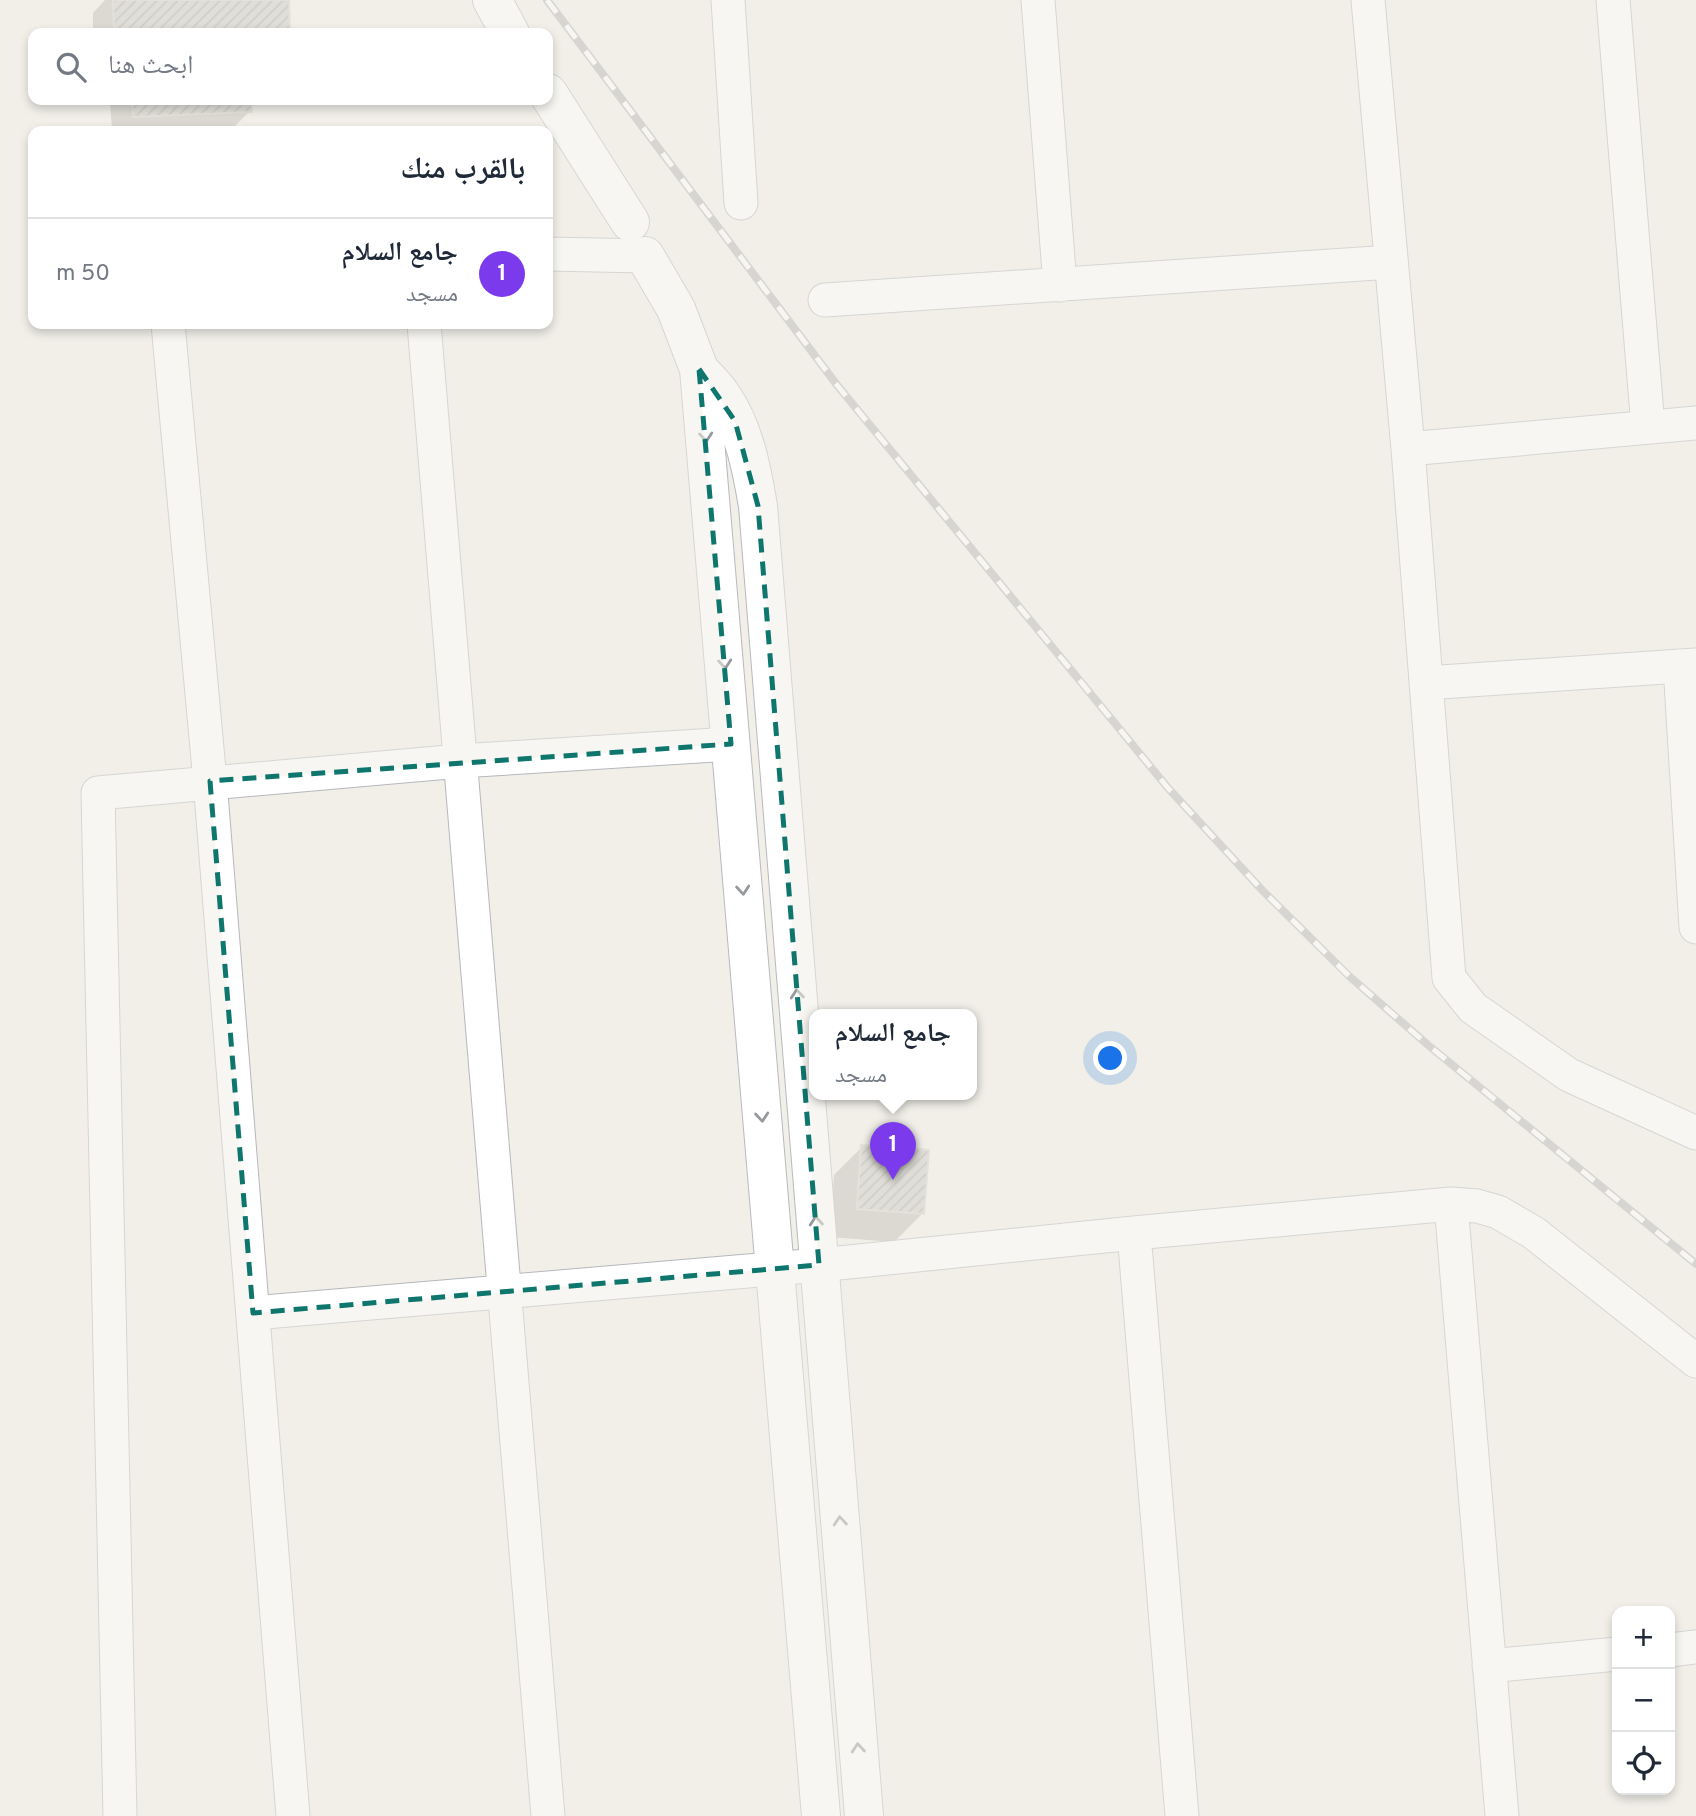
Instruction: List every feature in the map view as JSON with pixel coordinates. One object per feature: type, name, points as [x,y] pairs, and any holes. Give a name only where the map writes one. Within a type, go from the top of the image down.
[{"type":"street","points":[[492,0],[507,28]]},
{"type":"street","points":[[728,0],[741,203]]},
{"type":"street","points":[[1038,0],[1060,285]]},
{"type":"street","points":[[1368,0],[1408,449],[1450,978],[1473,1008],[1569,1075],[1696,1133]]},
{"type":"street","points":[[1613,0],[1648,428]]},
{"type":"street","points":[[553,101],[630,222]]},
{"type":"street","points":[[553,254],[645,256],[676,309],[699,369],[821,1816]]},
{"type":"street","points":[[825,300],[1391,262]]},
{"type":"street","points":[[168,329],[210,781],[293,1816]]},
{"type":"street","points":[[424,329],[548,1816]]},
{"type":"street","points":[[699,369],[723,397],[734,421],[750,466],[758,506],[864,1816]]},
{"type":"street","points":[[1408,449],[1696,423]]},
{"type":"street","points":[[1426,684],[1688,666],[1696,927]]},
{"type":"street","points":[[120,1816],[98,793],[460,761],[731,744]]},
{"type":"street","points":[[253,1313],[819,1265],[1451,1204],[1477,1206],[1498,1212],[1534,1233],[1696,1361]]},
{"type":"street","points":[[1451,1204],[1502,1816]]},
{"type":"street","points":[[1134,1233],[1182,1816]]},
{"type":"street","points":[[1675,1649],[1696,1647]]},
{"type":"street","points":[[1489,1666],[1612,1654]]},
{"type":"highlighted area","points":[[699,369],[735,421],[758,506],[819,1265],[253,1313],[210,781],[731,744]]},
{"type":"building","points":[[113,0],[289,0],[290,28],[114,28]]},
{"type":"building","points":[[132,105],[251,105],[252,112],[133,117]]},
{"type":"building","points":[[861,1145],[929,1150],[924,1214],[857,1209]]},
{"type":"railway","points":[[547,0],[837,385],[1168,788],[1263,891],[1349,976],[1428,1045],[1696,1264]]},
{"type":"place","name":"جامع السلام","points":[[893,1180]]}]
